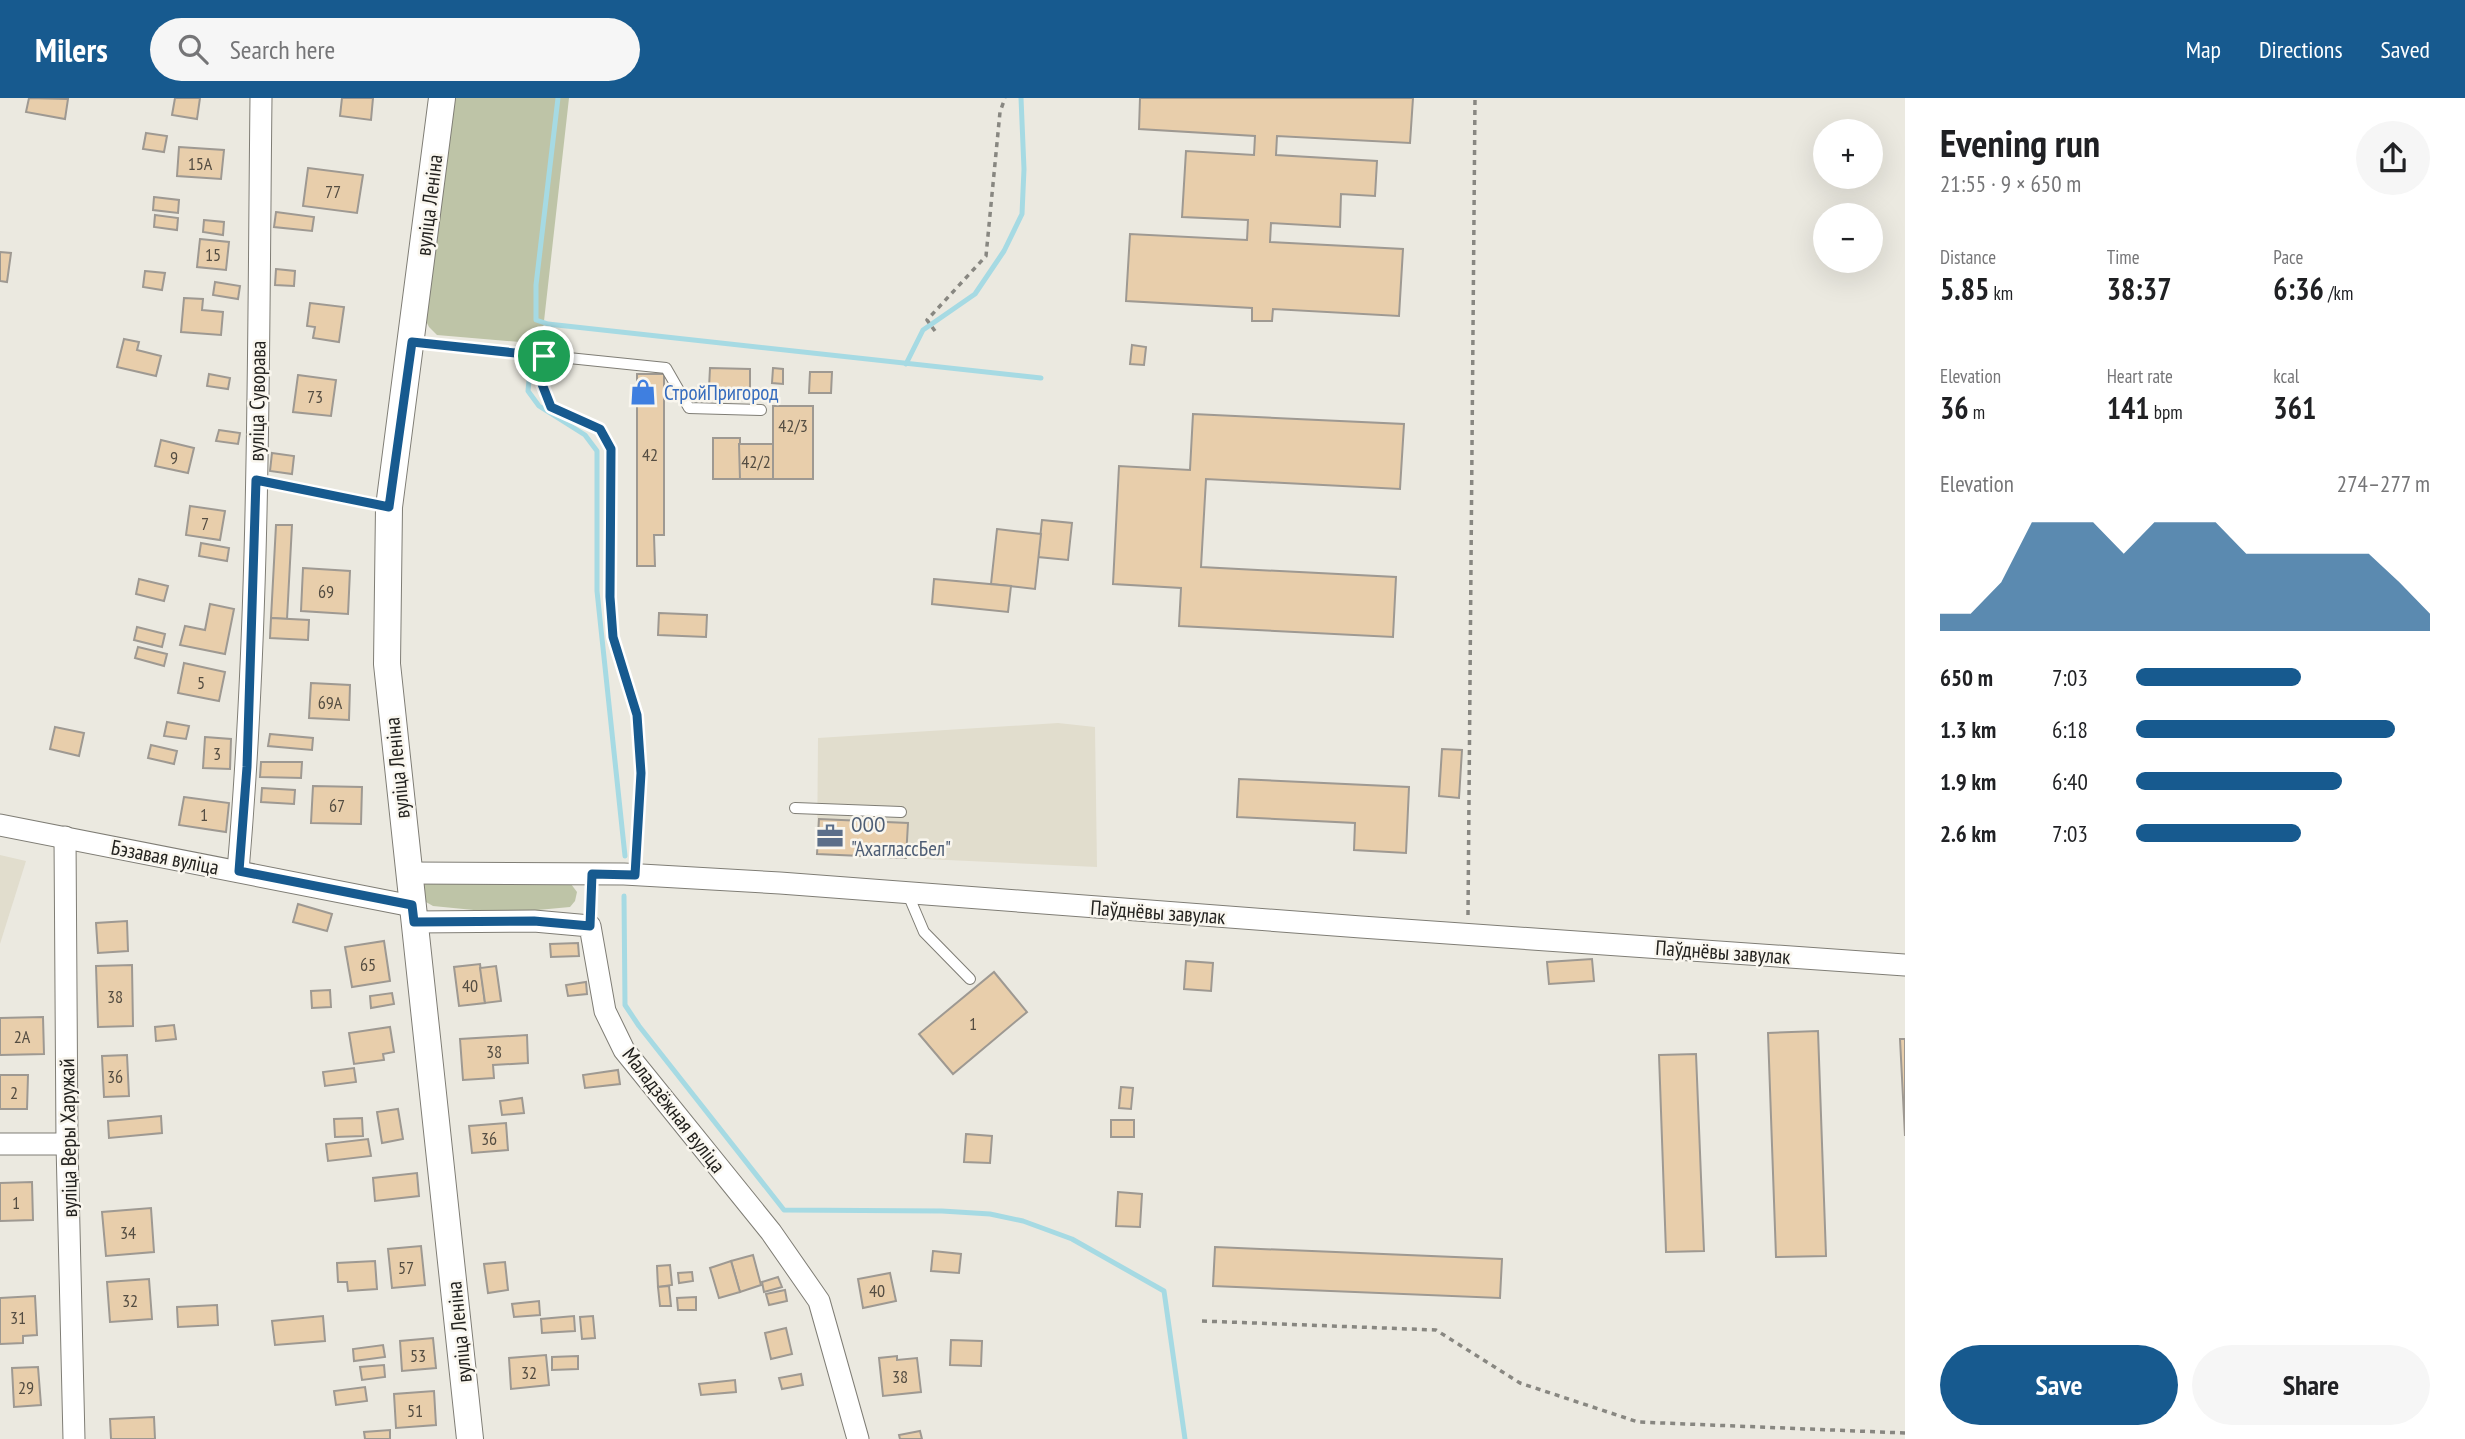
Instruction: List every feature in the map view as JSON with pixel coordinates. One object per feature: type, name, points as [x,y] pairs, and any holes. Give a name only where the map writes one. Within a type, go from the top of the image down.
[{"type":"street","name":"вуліца Суворава","points":[[239,871],[247,767],[256,480],[261,98]]},
{"type":"street","name":"вуліца Леніна","points":[[442,98],[389,507],[387,664],[470,1439]]},
{"type":"street","name":"Бэзавая вуліца","points":[[0,825],[239,871],[413,914]]},
{"type":"street","name":"вуліца Веры Харужай","points":[[65,837],[67,1144],[74,1439]]},
{"type":"street","name":"Паўднёвы завулак","points":[[410,873],[635,875],[907,892],[1905,965]]},
{"type":"street","points":[[413,914],[590,926]]},
{"type":"street","name":"Маладзёжная вуліца","points":[[590,926],[605,1011],[624,1050],[771,1232],[819,1301],[858,1439]]},
{"type":"street","points":[[0,1144],[67,1144]]},
{"type":"lane","points":[[412,342],[666,368],[689,408],[761,410]]},
{"type":"lane","points":[[256,480],[389,507]]},
{"type":"lane","points":[[796,808],[901,812]]},
{"type":"lane","points":[[590,926],[592,874]]},
{"type":"lane","points":[[907,892],[924,932],[970,979]]},
{"type":"path","points":[[935,331],[927,320],[986,256],[1000,112],[1004,98]]},
{"type":"path","points":[[1468,935],[1475,98]]},
{"type":"path","points":[[544,356],[542,384],[551,407],[600,429],[611,449],[610,597],[613,637],[637,715],[641,773],[635,875]]},
{"type":"path","points":[[1202,1321],[1436,1330],[1520,1383],[1638,1422],[1905,1433]]},
{"type":"shaded area","points":[[1058,723],[1095,727],[1097,867],[817,854],[818,738]]},
{"type":"shaded area","points":[[0,855],[26,861],[0,944]]},
{"type":"green space","points":[[454,98],[569,98],[543,330],[558,332],[556,345],[437,335],[425,319]]},
{"type":"green space","points":[[427,881],[571,884],[577,892],[570,907],[504,913],[433,906],[426,902],[423,886]]},
{"type":"building","points":[[29,98],[68,99],[65,119],[26,112]]},
{"type":"building","points":[[175,98],[200,98],[197,119],[172,115]]},
{"type":"building","points":[[342,98],[373,98],[371,120],[340,116]]},
{"type":"building","points":[[1140,98],[1413,98],[1410,143],[1277,136],[1276,155],[1377,161],[1375,196],[1341,194],[1340,227],[1271,223],[1270,242],[1403,249],[1399,316],[1273,309],[1272,321],[1252,321],[1252,308],[1126,301],[1130,234],[1247,240],[1248,220],[1182,217],[1186,151],[1254,155],[1255,136],[1139,129]]},
{"type":"building","points":[[146,133],[167,136],[164,152],[143,149]]},
{"type":"building","points":[[179,147],[224,150],[221,179],[177,176]]},
{"type":"building","points":[[308,168],[363,175],[357,213],[303,206]]},
{"type":"building","points":[[154,197],[179,200],[178,213],[153,210]]},
{"type":"building","points":[[276,212],[314,217],[312,231],[274,227]]},
{"type":"building","points":[[155,215],[178,218],[177,230],[154,227]]},
{"type":"building","points":[[204,220],[224,222],[223,235],[203,232]]},
{"type":"building","points":[[200,239],[229,242],[226,270],[197,267]]},
{"type":"building","points":[[0,252],[11,253],[7,282],[0,281]]},
{"type":"building","points":[[276,269],[295,271],[294,286],[275,285]]},
{"type":"building","points":[[145,271],[165,273],[162,290],[143,287]]},
{"type":"building","points":[[215,282],[240,286],[238,299],[213,295]]},
{"type":"building","points":[[184,298],[203,299],[202,310],[223,312],[221,335],[181,332]]},
{"type":"building","points":[[310,303],[344,307],[339,342],[313,338],[315,327],[307,326]]},
{"type":"building","points":[[124,339],[139,342],[137,350],[161,356],[156,376],[117,367]]},
{"type":"building","points":[[1132,345],[1146,347],[1144,365],[1130,364]]},
{"type":"building","points":[[710,368],[750,369],[750,389],[709,388]]},
{"type":"building","points":[[773,368],[783,369],[783,384],[772,383]]},
{"type":"building","points":[[810,372],[832,372],[831,393],[809,393]]},
{"type":"building","points":[[209,374],[230,378],[228,389],[207,386]]},
{"type":"building","points":[[637,374],[664,374],[664,535],[654,535],[655,566],[637,566]]},
{"type":"building","points":[[298,375],[336,380],[331,416],[293,412]]},
{"type":"building","points":[[773,406],[813,406],[813,479],[773,479]]},
{"type":"building","points":[[1193,414],[1404,424],[1400,489],[1206,479],[1201,567],[1396,577],[1393,637],[1179,626],[1181,588],[1113,584],[1119,466],[1190,470]]},
{"type":"building","points":[[219,430],[240,433],[238,444],[216,441]]},
{"type":"building","points":[[713,438],[740,438],[740,479],[713,479]]},
{"type":"building","points":[[161,440],[194,448],[188,473],[155,466]]},
{"type":"building","points":[[739,444],[773,444],[773,479],[740,479]]},
{"type":"building","points":[[272,453],[294,456],[292,474],[270,471]]},
{"type":"building","points":[[190,506],[225,511],[220,540],[186,535]]},
{"type":"building","points":[[1042,520],[1072,523],[1068,560],[1038,557]]},
{"type":"building","points":[[276,525],[292,525],[287,619],[271,618]]},
{"type":"building","points":[[997,529],[1041,534],[1035,589],[991,584]]},
{"type":"building","points":[[201,543],[229,548],[227,561],[199,556]]},
{"type":"building","points":[[303,568],[350,571],[348,614],[301,611]]},
{"type":"building","points":[[139,579],[168,586],[164,601],[136,594]]},
{"type":"building","points":[[934,579],[1011,586],[1008,612],[932,604]]},
{"type":"building","points":[[210,604],[234,609],[225,654],[180,645],[185,626],[205,630]]},
{"type":"building","points":[[659,613],[707,615],[706,637],[658,635]]},
{"type":"building","points":[[271,618],[309,620],[308,640],[270,638]]},
{"type":"building","points":[[137,627],[165,634],[162,647],[134,640]]},
{"type":"building","points":[[138,647],[167,654],[164,666],[135,658]]},
{"type":"building","points":[[184,663],[225,672],[219,701],[178,693]]},
{"type":"building","points":[[311,683],[350,685],[349,720],[309,718]]},
{"type":"building","points":[[167,722],[189,726],[186,739],[164,736]]},
{"type":"building","points":[[55,727],[84,733],[79,756],[50,749]]},
{"type":"building","points":[[270,734],[313,738],[312,750],[268,746]]},
{"type":"building","points":[[205,737],[231,739],[230,769],[203,768]]},
{"type":"building","points":[[151,745],[177,751],[174,764],[148,758]]},
{"type":"building","points":[[1442,749],[1462,750],[1459,798],[1439,796]]},
{"type":"building","points":[[261,762],[302,762],[301,778],[260,777]]},
{"type":"building","points":[[1239,779],[1409,787],[1406,853],[1354,850],[1355,823],[1237,817]]},
{"type":"building","points":[[313,786],[362,787],[361,824],[311,823]]},
{"type":"building","points":[[262,788],[295,790],[294,804],[261,802]]},
{"type":"building","points":[[184,797],[229,803],[226,832],[179,825]]},
{"type":"building","points":[[819,819],[908,823],[906,858],[817,854]]},
{"type":"building","points":[[298,904],[332,914],[327,931],[293,922]]},
{"type":"building","points":[[127,921],[128,951],[98,953],[96,923]]},
{"type":"building","points":[[384,941],[390,981],[352,987],[345,947]]},
{"type":"building","points":[[578,943],[579,956],[551,957],[550,944]]},
{"type":"building","points":[[1592,959],[1594,981],[1549,984],[1547,962]]},
{"type":"building","points":[[1186,961],[1213,963],[1211,991],[1184,989]]},
{"type":"building","points":[[480,964],[485,1003],[459,1006],[454,967]]},
{"type":"building","points":[[132,965],[133,1026],[98,1027],[96,966]]},
{"type":"building","points":[[496,966],[501,1001],[485,1003],[480,968]]},
{"type":"building","points":[[994,972],[1027,1012],[953,1074],[919,1034]]},
{"type":"building","points":[[586,982],[587,994],[568,996],[566,985]]},
{"type":"building","points":[[330,990],[331,1007],[312,1008],[311,991]]},
{"type":"building","points":[[392,993],[394,1004],[371,1008],[370,996]]},
{"type":"building","points":[[43,1017],[44,1054],[0,1055],[0,1018]]},
{"type":"building","points":[[174,1025],[176,1039],[156,1041],[155,1027]]},
{"type":"building","points":[[390,1027],[394,1052],[383,1054],[384,1060],[354,1064],[349,1033]]},
{"type":"building","points":[[1818,1031],[1826,1256],[1776,1257],[1768,1033]]},
{"type":"building","points":[[527,1035],[528,1063],[493,1065],[494,1078],[463,1080],[460,1039]]},
{"type":"building","points":[[1900,1039],[1905,1039],[1905,1136]]},
{"type":"building","points":[[1696,1054],[1704,1251],[1666,1252],[1659,1055]]},
{"type":"building","points":[[127,1055],[129,1096],[104,1097],[102,1056]]},
{"type":"building","points":[[354,1068],[356,1082],[325,1086],[323,1072]]},
{"type":"building","points":[[618,1070],[620,1084],[585,1088],[583,1075]]},
{"type":"building","points":[[0,1075],[28,1075],[27,1109],[0,1109]]},
{"type":"building","points":[[1121,1087],[1133,1088],[1131,1109],[1119,1108]]},
{"type":"building","points":[[522,1098],[524,1113],[502,1115],[500,1101]]},
{"type":"building","points":[[398,1109],[403,1139],[382,1143],[377,1112]]},
{"type":"building","points":[[161,1116],[162,1133],[109,1138],[108,1121]]},
{"type":"building","points":[[362,1118],[363,1136],[335,1137],[334,1119]]},
{"type":"building","points":[[1111,1120],[1134,1120],[1134,1137],[1111,1137]]},
{"type":"building","points":[[506,1123],[508,1150],[472,1153],[469,1126]]},
{"type":"building","points":[[966,1134],[992,1136],[990,1163],[964,1162]]},
{"type":"building","points":[[368,1139],[371,1156],[328,1161],[326,1144]]},
{"type":"building","points":[[417,1173],[419,1196],[375,1201],[373,1178]]},
{"type":"building","points":[[32,1182],[33,1220],[0,1221],[0,1183]]},
{"type":"building","points":[[1118,1192],[1142,1194],[1140,1227],[1116,1226]]},
{"type":"building","points":[[151,1208],[154,1252],[106,1256],[102,1212]]},
{"type":"building","points":[[421,1246],[425,1285],[392,1288],[388,1249]]},
{"type":"building","points":[[1215,1247],[1502,1259],[1500,1298],[1213,1286]]},
{"type":"building","points":[[933,1251],[961,1254],[959,1273],[931,1271]]},
{"type":"building","points":[[753,1255],[761,1285],[740,1292],[731,1261]]},
{"type":"building","points":[[375,1261],[377,1289],[348,1291],[347,1282],[338,1282],[337,1263]]},
{"type":"building","points":[[731,1261],[740,1292],[719,1298],[710,1268]]},
{"type":"building","points":[[505,1262],[508,1290],[488,1293],[484,1264]]},
{"type":"building","points":[[670,1265],[672,1285],[658,1287],[657,1266]]},
{"type":"building","points":[[692,1272],[693,1281],[679,1283],[678,1273]]},
{"type":"building","points":[[890,1273],[896,1301],[863,1308],[858,1279]]},
{"type":"building","points":[[778,1277],[782,1287],[764,1292],[762,1282]]},
{"type":"building","points":[[149,1279],[152,1319],[110,1322],[107,1282]]},
{"type":"building","points":[[669,1286],[671,1306],[660,1306],[658,1287]]},
{"type":"building","points":[[785,1290],[787,1301],[769,1305],[766,1294]]},
{"type":"building","points":[[35,1296],[37,1335],[23,1336],[23,1343],[0,1344],[0,1298]]},
{"type":"building","points":[[696,1297],[696,1310],[678,1310],[677,1298]]},
{"type":"building","points":[[539,1301],[540,1315],[514,1317],[512,1304]]},
{"type":"building","points":[[217,1305],[218,1325],[178,1327],[177,1307]]},
{"type":"building","points":[[323,1316],[325,1341],[275,1345],[272,1321]]},
{"type":"building","points":[[574,1316],[575,1331],[542,1333],[541,1319]]},
{"type":"building","points":[[593,1316],[595,1338],[582,1339],[580,1317]]},
{"type":"building","points":[[786,1328],[792,1354],[771,1359],[765,1333]]},
{"type":"building","points":[[433,1338],[436,1368],[402,1371],[400,1341]]},
{"type":"building","points":[[951,1340],[982,1341],[981,1366],[950,1365]]},
{"type":"building","points":[[383,1345],[385,1357],[354,1361],[353,1349]]},
{"type":"building","points":[[546,1355],[549,1385],[511,1389],[509,1358]]},
{"type":"building","points":[[578,1356],[578,1369],[552,1370],[552,1357]]},
{"type":"building","points":[[897,1356],[897,1360],[917,1358],[921,1392],[883,1396],[879,1358]]},
{"type":"building","points":[[384,1365],[385,1377],[362,1380],[360,1367]]},
{"type":"building","points":[[38,1367],[41,1405],[14,1407],[12,1368]]},
{"type":"building","points":[[801,1374],[803,1385],[782,1389],[779,1378]]},
{"type":"building","points":[[735,1380],[736,1392],[701,1395],[699,1384]]},
{"type":"building","points":[[365,1387],[367,1401],[336,1405],[334,1391]]},
{"type":"building","points":[[434,1391],[436,1425],[396,1428],[394,1394]]},
{"type":"building","points":[[154,1417],[155,1439],[111,1439],[110,1419]]},
{"type":"building","points":[[390,1430],[390,1439],[365,1439],[364,1432]]},
{"type":"building","points":[[920,1431],[922,1439],[900,1439],[899,1435]]},
{"type":"waterway","points":[[558,98],[536,285],[536,320],[548,324],[1041,378]]},
{"type":"waterway","points":[[906,364],[923,330],[975,294],[1004,251],[1022,214],[1024,169],[1021,98]]},
{"type":"waterway","points":[[530,370],[528,391],[539,406],[585,435],[597,451],[597,591],[625,856]]},
{"type":"waterway","points":[[624,896],[625,1005],[784,1210],[942,1211],[990,1214],[1023,1221],[1072,1239],[1164,1291],[1185,1439]]},
{"type":"place","name":"СтройПригород","points":[[643,392]]},
{"type":"place","name":"ООО \"АхаглассБел\"","points":[[830,836]]},
{"type":"route","points":[[412,342],[544,356],[542,384],[551,407],[600,429],[611,449],[610,597],[613,637],[637,715],[641,773],[635,875],[592,874],[590,926],[534,921],[414,922],[412,905],[239,871],[247,767],[256,480],[389,507],[412,342]]}]
